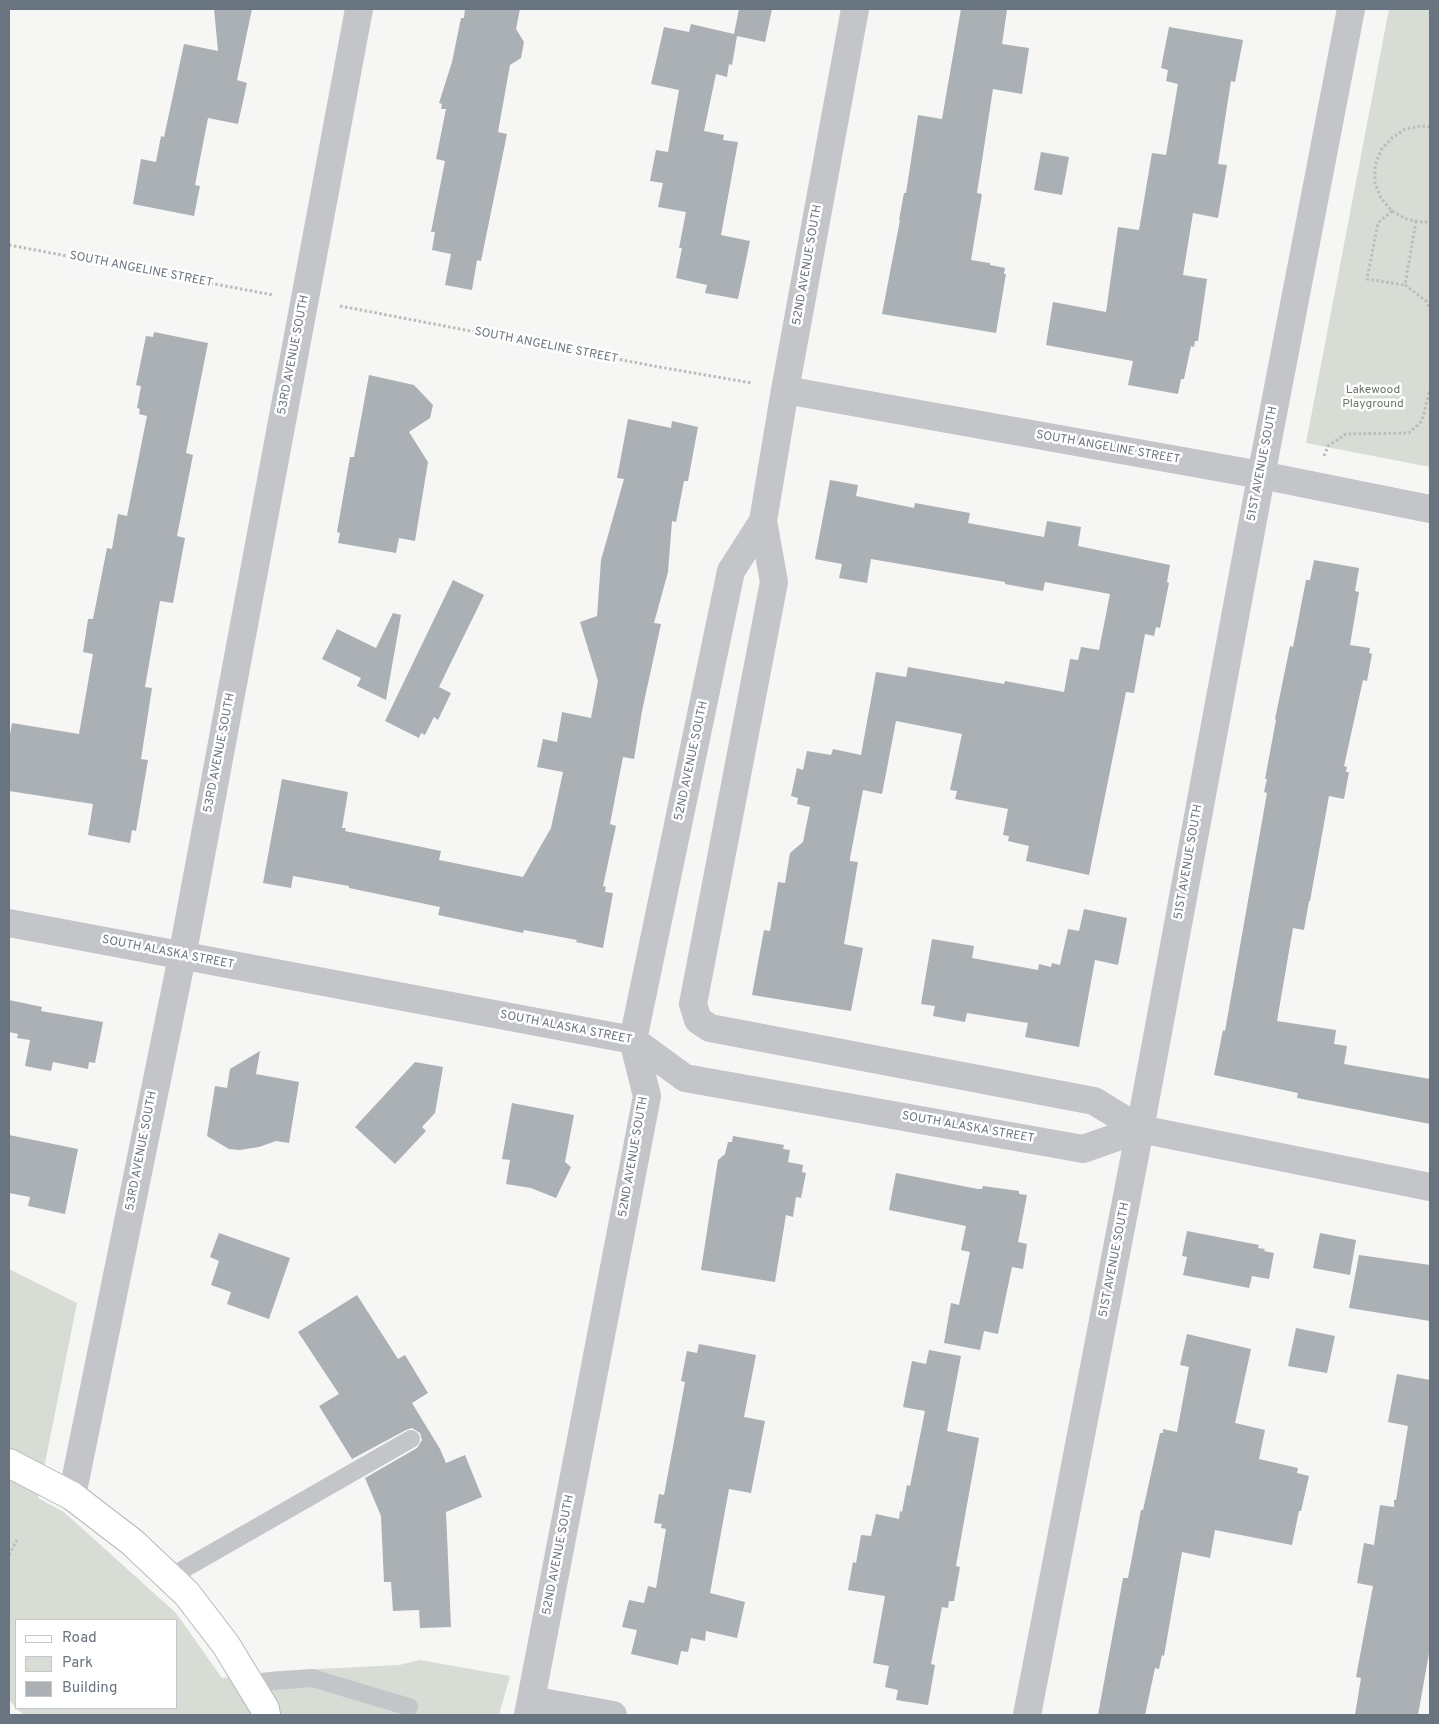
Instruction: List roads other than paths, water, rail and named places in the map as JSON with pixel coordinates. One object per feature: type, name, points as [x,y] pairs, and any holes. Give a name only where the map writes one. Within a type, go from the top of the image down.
[{"type":"main road","points":[[9,1463],[72,1496],[132,1542],[170,1577],[187,1594],[226,1645],[266,1715]]},
{"type":"street","name":"53RD AVENUE SOUTH","points":[[72,1496],[182,956],[359,9]]},
{"type":"street","name":"52ND AVENUE SOUTH","points":[[855,9],[785,390],[763,521],[774,582],[693,1004],[698,1020],[710,1028],[1094,1101],[1140,1129]]},
{"type":"street","name":"51ST AVENUE SOUTH","points":[[1027,1715],[1140,1129],[1261,476],[1351,9]]},
{"type":"street","name":"SOUTH ANGELINE STREET","points":[[785,390],[1261,476],[1430,509]]},
{"type":"street","name":"52ND AVENUE SOUTH","points":[[530,1707],[647,1096],[633,1040],[731,571],[763,521]]},
{"type":"street","name":"SOUTH ALASKA STREET","points":[[9,923],[633,1040],[685,1078],[1083,1149],[1140,1129]]},
{"type":"street","points":[[1140,1129],[1430,1187]]},
{"type":"street","points":[[530,1707],[614,1715]]},
{"type":"lane","points":[[170,1577],[411,1439]]},
{"type":"lane","points":[[249,1683],[312,1678],[409,1707]]},
{"type":"park label","name":"Lakewood Playground","points":[[1373,398]]}]
